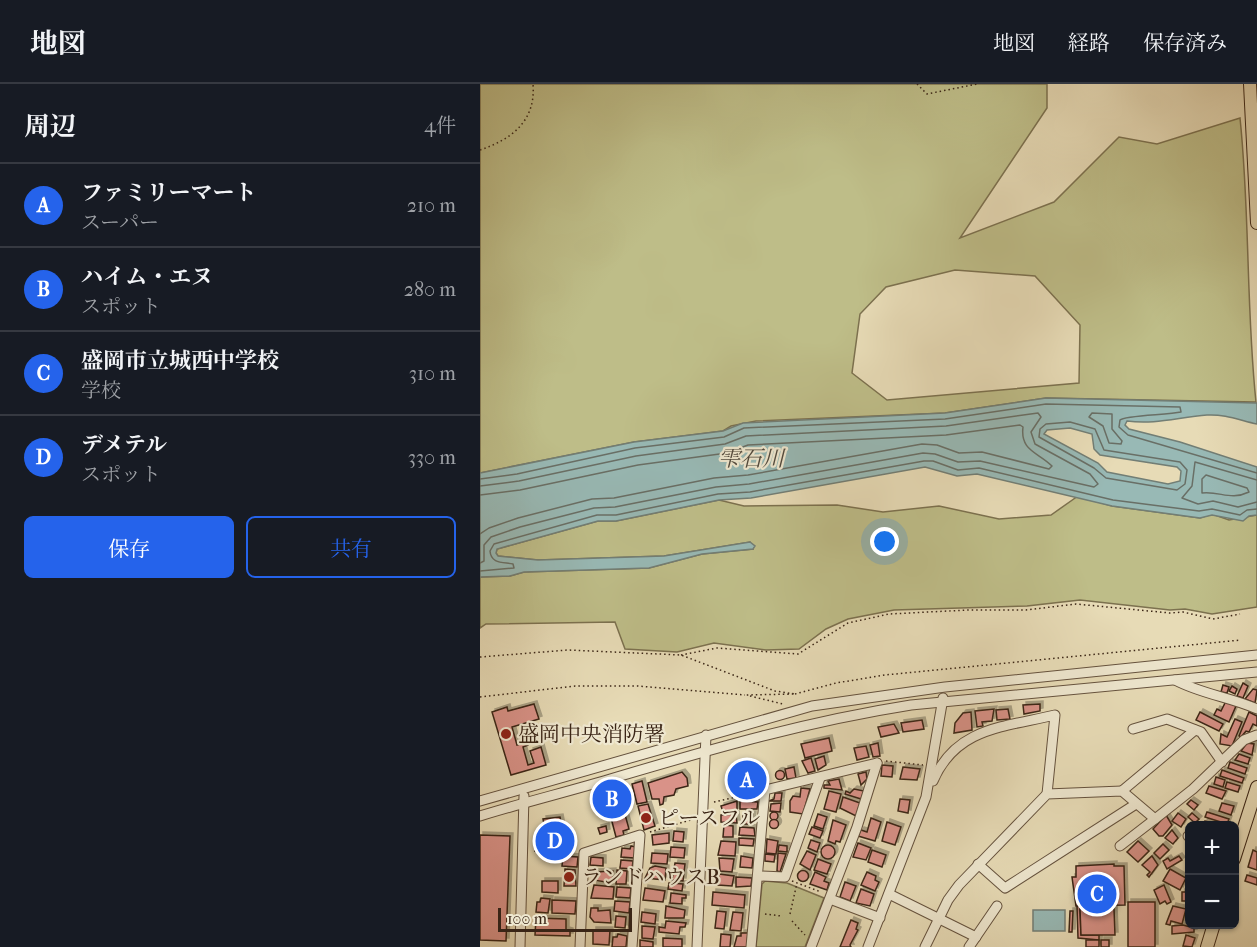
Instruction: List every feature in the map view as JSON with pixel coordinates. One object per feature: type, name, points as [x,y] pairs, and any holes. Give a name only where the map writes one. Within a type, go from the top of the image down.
[{"type":"main road","points":[[1250,84],[1257,223]]},
{"type":"main road","points":[[1239,841],[1257,787]]},
{"type":"main road","points":[[1207,947],[1212,929]]},
{"type":"street","points":[[480,801],[812,706],[945,687],[1257,655]]},
{"type":"street","points":[[480,816],[810,723],[943,702],[1257,672]]},
{"type":"street","points":[[1173,680],[1192,689],[1227,697],[1257,709]]},
{"type":"street","points":[[927,797],[945,687]]},
{"type":"street","points":[[868,947],[927,797],[944,760],[968,739],[995,728],[1054,715],[1047,794],[978,864],[948,900],[926,947]]},
{"type":"street","points":[[1132,729],[1167,719],[1201,732],[1222,762]]},
{"type":"street","points":[[1047,794],[1122,791],[1195,730]]},
{"type":"street","points":[[697,947],[706,735]]},
{"type":"street","points":[[1120,846],[1222,762],[1244,740],[1257,735]]},
{"type":"street","points":[[751,947],[765,790],[877,763]]},
{"type":"street","points":[[812,944],[857,827],[877,763]]},
{"type":"street","points":[[759,876],[785,878],[820,778]]},
{"type":"street","points":[[520,947],[525,788]]},
{"type":"street","points":[[1122,791],[1155,819]]},
{"type":"street","points":[[978,864],[1005,888],[1136,804]]},
{"type":"street","points":[[580,947],[584,853],[640,835],[632,947]]},
{"type":"street","points":[[890,894],[976,937]]},
{"type":"street","points":[[830,897],[880,918]]},
{"type":"street","points":[[969,947],[997,906]]},
{"type":"path","points":[[480,150],[510,137],[522,126],[528,115],[533,84]]},
{"type":"path","points":[[917,84],[927,94],[977,84]]},
{"type":"path","points":[[480,657],[568,650],[681,655],[717,648],[798,654],[848,622],[889,614],[1026,610],[1076,604],[1170,614],[1183,612],[1213,619],[1240,614]]},
{"type":"path","points":[[480,697],[575,686],[638,686],[746,695],[795,694],[836,683],[885,675],[1241,640]]},
{"type":"path","points":[[681,655],[775,691],[795,694]]},
{"type":"path","points":[[746,695],[785,704]]},
{"type":"path","points":[[877,763],[882,760],[924,765]]},
{"type":"path","points":[[714,802],[765,790]]},
{"type":"path","points":[[640,835],[695,819]]},
{"type":"path","points":[[534,851],[584,853]]},
{"type":"path","points":[[785,878],[830,897]]},
{"type":"path","points":[[790,914],[797,883]]},
{"type":"path","points":[[755,915],[781,916]]},
{"type":"path","points":[[792,921],[812,944]]},
{"type":"shaded area","points":[[480,84],[1047,84],[1047,108],[960,238],[1054,202],[1119,137],[1157,144],[1240,118],[1256,402],[1046,398],[945,413],[756,421],[731,426],[723,431],[634,442],[480,473]],"holes":[[[955,270],[1035,276],[1080,325],[1079,383],[887,400],[852,373],[860,314],[886,287]]]},
{"type":"shaded area","points":[[1078,496],[1112,506],[1200,518],[1212,514],[1229,520],[1257,515],[1257,607],[1212,614],[1185,609],[1170,610],[1080,600],[1027,606],[894,610],[848,619],[826,629],[799,649],[766,650],[714,643],[677,652],[625,649],[615,622],[486,624],[480,628],[480,577],[510,576],[524,572],[649,568],[702,554],[753,549],[750,542],[664,556],[538,560],[498,556],[496,553],[497,549],[598,521],[616,521],[719,500],[744,506],[837,505],[883,512],[939,506],[999,519],[1051,515]]},
{"type":"shaded area","points":[[765,881],[787,883],[824,898],[805,947],[756,947],[762,884]]},
{"type":"water","name":"雫石川","points":[[1046,398],[1257,403],[1257,424],[1214,415],[1157,421],[1127,421],[1125,425],[1129,429],[1180,442],[1257,467],[1257,515],[1249,516],[1243,521],[1212,515],[1200,518],[1112,506],[977,474],[957,476],[925,467],[751,498],[719,500],[616,521],[598,521],[497,549],[496,553],[498,556],[538,560],[664,556],[750,542],[755,546],[753,549],[702,554],[649,568],[524,572],[510,576],[480,577],[480,473],[634,442],[723,431],[743,423],[945,413]],"holes":[[[1070,428],[1092,434],[1094,449],[1100,455],[1177,467],[1181,471],[1180,481],[1168,484],[1107,472],[1098,463],[1044,434],[1047,430]]]},
{"type":"water","points":[[1033,910],[1065,910],[1065,931],[1033,931]]},
{"type":"building","points":[[1243,683],[1248,686],[1243,698],[1237,696]]},
{"type":"building","points":[[1223,685],[1229,687],[1227,693],[1221,692]]},
{"type":"building","points":[[1232,686],[1237,689],[1235,694],[1229,691]]},
{"type":"building","points":[[1253,689],[1257,690],[1255,703],[1245,699]]},
{"type":"building","points":[[1226,701],[1236,706],[1229,722],[1214,715],[1217,709],[1221,711]]},
{"type":"building","name":"盛岡中央消防署","points":[[534,704],[539,719],[512,727],[517,745],[527,742],[528,745],[523,747],[528,765],[534,763],[530,751],[541,747],[546,765],[511,775],[492,712],[507,707],[508,711]]},
{"type":"building","points":[[1040,704],[1040,711],[1024,714],[1023,705]]},
{"type":"building","points":[[994,709],[992,721],[982,722],[983,726],[977,727],[975,711]]},
{"type":"building","points":[[1008,709],[1010,719],[997,720],[996,710]]},
{"type":"building","points":[[971,712],[972,730],[954,733],[955,723],[963,713]]},
{"type":"building","points":[[1200,712],[1223,724],[1219,731],[1196,720]]},
{"type":"building","points":[[1249,712],[1257,716],[1257,726],[1253,724],[1249,732],[1246,731],[1241,737],[1239,736]]},
{"type":"building","points":[[1235,719],[1242,722],[1232,746],[1220,744],[1221,734],[1227,737]]},
{"type":"building","points":[[922,720],[924,729],[903,732],[901,723]]},
{"type":"building","points":[[894,724],[899,733],[881,737],[878,727]]},
{"type":"building","points":[[829,738],[832,751],[805,758],[801,744]]},
{"type":"building","points":[[878,743],[880,756],[873,757],[870,745]]},
{"type":"building","points":[[1247,743],[1254,744],[1252,755],[1241,751]]},
{"type":"building","points":[[866,746],[869,757],[857,760],[854,748]]},
{"type":"building","points":[[1239,754],[1250,758],[1248,764],[1235,760]]},
{"type":"building","points":[[824,756],[826,765],[818,770],[815,759]]},
{"type":"building","points":[[811,758],[815,771],[808,773],[802,761]]},
{"type":"building","points":[[1230,762],[1247,768],[1245,774],[1228,768]]},
{"type":"building","points":[[882,765],[893,766],[892,777],[881,776]]},
{"type":"building","points":[[794,767],[796,778],[787,779],[785,769]]},
{"type":"building","points":[[903,767],[920,769],[917,780],[900,779]]},
{"type":"building","points":[[780,770],[785,775],[780,780],[775,775]]},
{"type":"building","points":[[1222,770],[1244,778],[1242,783],[1220,776]]},
{"type":"building","points":[[682,772],[687,778],[688,786],[676,789],[674,795],[664,797],[663,804],[660,805],[659,799],[652,799],[648,783]]},
{"type":"building","points":[[755,772],[758,785],[735,791],[731,778]]},
{"type":"building","points":[[866,772],[867,779],[861,785],[858,774]]},
{"type":"building","points":[[1216,777],[1225,780],[1223,787],[1214,784]]},
{"type":"building","points":[[839,779],[842,790],[824,788],[824,785],[830,785],[828,781]]},
{"type":"building","points":[[642,781],[647,802],[637,804],[632,784]]},
{"type":"building","points":[[1227,782],[1240,786],[1238,792],[1225,788]]},
{"type":"building","points":[[1209,786],[1226,791],[1222,799],[1206,793]]},
{"type":"building","points":[[801,788],[810,789],[803,814],[790,812],[790,801],[793,796],[800,797]]},
{"type":"building","points":[[618,789],[622,805],[606,809],[602,793]]},
{"type":"building","points":[[854,789],[864,791],[861,799],[845,794],[846,791],[850,793]]},
{"type":"building","points":[[829,791],[841,794],[836,812],[824,809]]},
{"type":"building","points":[[775,793],[782,793],[781,801],[769,801],[774,799]]},
{"type":"building","points":[[843,797],[860,803],[856,816],[840,808]]},
{"type":"building","points":[[900,799],[910,800],[908,813],[898,811]]},
{"type":"building","points":[[1191,800],[1198,805],[1194,810],[1187,804]]},
{"type":"building","points":[[737,801],[737,811],[723,812],[721,806]]},
{"type":"building","points":[[740,801],[758,802],[757,809],[740,809]]},
{"type":"building","points":[[781,803],[780,812],[770,811],[771,804]]},
{"type":"building","points":[[1222,803],[1234,806],[1231,815],[1219,811]]},
{"type":"building","name":"ピースフル","points":[[648,804],[655,826],[644,830],[638,806]]},
{"type":"building","points":[[624,811],[629,829],[623,831],[624,835],[616,837],[610,814]]},
{"type":"building","points":[[774,812],[778,816],[774,820],[770,816]]},
{"type":"building","points":[[1207,812],[1229,819],[1228,821],[1218,821],[1205,817]]},
{"type":"building","points":[[1178,813],[1186,819],[1181,827],[1172,821]]},
{"type":"building","points":[[1192,813],[1199,819],[1193,821],[1188,817]]},
{"type":"building","points":[[736,814],[737,823],[721,822],[721,815]]},
{"type":"building","points":[[743,814],[753,814],[752,824],[743,824]]},
{"type":"building","points":[[818,814],[827,817],[823,829],[814,826]]},
{"type":"building","points":[[1166,815],[1172,825],[1163,836],[1159,836],[1153,829]]},
{"type":"building","points":[[560,817],[562,828],[545,830],[543,819]]},
{"type":"building","points":[[871,818],[881,822],[875,841],[858,836],[861,830],[867,832]]},
{"type":"building","points":[[774,819],[779,824],[774,829],[769,824]]},
{"type":"building","points":[[833,820],[846,825],[840,842],[836,841],[835,844],[828,841]]},
{"type":"building","points":[[887,822],[901,827],[895,845],[882,841]]},
{"type":"building","points":[[724,825],[733,826],[733,837],[723,837]]},
{"type":"building","points":[[606,826],[607,832],[600,834],[598,828]]},
{"type":"building","points":[[740,827],[754,828],[755,836],[739,835]]},
{"type":"building","points":[[812,827],[823,831],[820,838],[809,834]]},
{"type":"building","points":[[1172,830],[1178,838],[1173,844],[1165,838]]},
{"type":"building","points":[[674,831],[684,832],[683,842],[673,841]]},
{"type":"building","points":[[669,833],[669,843],[653,845],[652,835]]},
{"type":"building","points":[[547,834],[564,835],[562,848],[547,846]]},
{"type":"building","points":[[480,835],[510,836],[506,941],[480,940]]},
{"type":"building","points":[[739,838],[754,839],[753,846],[739,845]]},
{"type":"building","points":[[767,839],[778,841],[776,854],[766,853]]},
{"type":"building","points":[[811,840],[820,843],[817,852],[808,848]]},
{"type":"building","points":[[721,841],[736,842],[735,856],[718,855]]},
{"type":"building","points":[[1138,841],[1149,851],[1138,862],[1127,852]]},
{"type":"building","points":[[858,843],[871,848],[866,860],[853,857]]},
{"type":"building","points":[[1163,844],[1169,850],[1160,859],[1154,853]]},
{"type":"building","points":[[779,845],[787,846],[787,852],[778,851]]},
{"type":"building","points":[[825,845],[831,845],[835,852],[831,859],[825,859],[821,855],[821,849]]},
{"type":"building","points":[[631,846],[636,847],[634,858],[621,857],[622,848],[630,849]]},
{"type":"building","points":[[671,847],[685,848],[684,858],[670,857]]},
{"type":"building","points":[[872,850],[886,855],[882,867],[868,862]]},
{"type":"building","points":[[1253,850],[1257,852],[1257,870],[1248,867]]},
{"type":"building","points":[[807,851],[816,855],[810,870],[800,864]]},
{"type":"building","points":[[652,853],[668,854],[667,864],[651,863]]},
{"type":"building","points":[[778,853],[786,854],[780,872],[777,871]]},
{"type":"building","points":[[765,854],[775,855],[774,862],[765,861]]},
{"type":"building","points":[[563,856],[578,857],[577,867],[562,866]]},
{"type":"building","points":[[741,856],[753,858],[752,868],[740,867]]},
{"type":"building","points":[[1152,856],[1158,865],[1149,877],[1147,875],[1150,872],[1142,865]]},
{"type":"building","points":[[1179,856],[1182,860],[1167,869],[1163,861],[1168,858],[1170,861]]},
{"type":"building","points":[[591,857],[603,858],[603,866],[590,865]]},
{"type":"building","points":[[719,858],[734,859],[732,872],[720,871]]},
{"type":"building","points":[[818,859],[831,864],[827,874],[814,870]]},
{"type":"building","points":[[621,860],[633,861],[632,869],[620,868]]},
{"type":"building","points":[[675,863],[685,864],[683,881],[672,880]]},
{"type":"building","points":[[1114,864],[1114,866],[1124,866],[1125,905],[1076,906],[1072,877],[1076,877],[1076,866]]},
{"type":"building","points":[[655,866],[666,868],[665,880],[645,878],[650,868]]},
{"type":"building","name":"ランドハウスB","points":[[565,869],[575,870],[576,886],[564,886]]},
{"type":"building","points":[[1170,869],[1185,877],[1180,890],[1163,881]]},
{"type":"building","points":[[617,870],[627,871],[626,884],[616,884]]},
{"type":"building","points":[[613,871],[612,883],[593,880],[595,872]]},
{"type":"building","points":[[803,871],[807,872],[807,880],[803,881],[799,880],[798,876],[799,872]]},
{"type":"building","points":[[815,872],[826,877],[824,881],[829,883],[827,890],[810,884]]},
{"type":"building","points":[[867,872],[876,876],[875,880],[879,882],[875,891],[861,885]]},
{"type":"building","points":[[719,874],[734,876],[732,886],[718,885]]},
{"type":"building","points":[[1247,875],[1257,878],[1257,885],[1245,881]]},
{"type":"building","points":[[736,877],[752,878],[751,886],[736,887]]},
{"type":"building","points":[[542,881],[558,881],[558,893],[542,892]]},
{"type":"building","points":[[845,882],[856,886],[850,901],[840,897]]},
{"type":"building","points":[[669,883],[683,884],[682,891],[668,889]]},
{"type":"building","points":[[594,885],[614,887],[613,899],[591,898]]},
{"type":"building","points":[[1164,885],[1171,902],[1167,904],[1165,901],[1160,904],[1154,890]]},
{"type":"building","points":[[617,887],[631,888],[630,898],[616,897]]},
{"type":"building","points":[[645,888],[665,891],[663,902],[643,900]]},
{"type":"building","points":[[861,889],[874,894],[870,906],[856,903]]},
{"type":"building","points":[[713,892],[745,895],[744,908],[712,905]]},
{"type":"building","points":[[1182,892],[1185,892],[1185,901],[1182,901]]},
{"type":"building","points":[[671,893],[686,895],[686,898],[682,898],[682,904],[670,903]]},
{"type":"building","points":[[541,898],[550,899],[548,913],[536,912],[537,902],[540,902]]},
{"type":"building","points":[[552,900],[576,901],[575,914],[552,913]]},
{"type":"building","points":[[615,901],[630,902],[629,913],[614,911]]},
{"type":"building","points":[[1128,902],[1155,902],[1155,947],[1128,947]]},
{"type":"building","points":[[666,906],[685,910],[684,918],[665,918]]},
{"type":"building","points":[[1077,906],[1085,906],[1085,909],[1080,909],[1081,935],[1099,935],[1099,940],[1078,938]]},
{"type":"building","points":[[1173,906],[1185,909],[1182,924],[1171,921],[1170,925],[1166,924]]},
{"type":"building","points":[[591,908],[598,908],[598,911],[610,910],[611,923],[594,922],[590,917]]},
{"type":"building","points":[[1080,909],[1114,909],[1115,935],[1081,935]]},
{"type":"building","points":[[717,911],[726,912],[724,929],[715,928]]},
{"type":"building","points":[[1070,911],[1073,911],[1072,932],[1069,932]]},
{"type":"building","points":[[642,912],[656,914],[655,924],[641,922]]},
{"type":"building","points":[[733,912],[743,913],[741,931],[730,930]]},
{"type":"building","points":[[616,916],[626,917],[625,928],[615,927]]},
{"type":"building","points":[[536,918],[566,919],[566,930],[570,931],[570,936],[535,935]]},
{"type":"building","points":[[851,920],[858,923],[856,929],[858,930],[851,947],[840,947]]},
{"type":"building","points":[[666,921],[686,923],[685,927],[680,927],[679,934],[659,932],[659,927],[665,928]]},
{"type":"building","points":[[642,926],[655,927],[653,939],[642,938]]},
{"type":"building","points":[[1172,926],[1185,926],[1185,929],[1194,929],[1194,932],[1172,934]]},
{"type":"building","points":[[593,930],[610,930],[609,945],[593,944]]},
{"type":"building","points":[[741,933],[748,933],[747,947],[734,947],[737,936],[741,936]]},
{"type":"building","points":[[618,934],[627,936],[626,947],[612,947],[613,937],[617,937]]},
{"type":"building","points":[[721,934],[731,935],[730,947],[720,947]]},
{"type":"building","points":[[1186,935],[1195,938],[1192,947],[1183,946]]},
{"type":"building","points":[[663,938],[682,939],[682,947],[663,947]]},
{"type":"building","points":[[640,940],[653,942],[653,947],[640,947]]},
{"type":"building","points":[[1086,940],[1099,940],[1099,947],[1086,947]]},
{"type":"building","points":[[1101,940],[1109,940],[1109,947],[1101,947]]},
{"type":"place","name":"盛岡中央消防署","points":[[506,734]]},
{"type":"place","name":"ファミリーマート","points":[[747,780]]},
{"type":"place","name":"ハイム・エヌ","points":[[612,799]]},
{"type":"place","name":"ピースフル","points":[[646,818]]},
{"type":"place","name":"デメテル","points":[[555,841]]},
{"type":"place","name":"ランドハウスB","points":[[569,877]]},
{"type":"place","name":"盛岡市立城西中学校","points":[[1097,894]]}]
